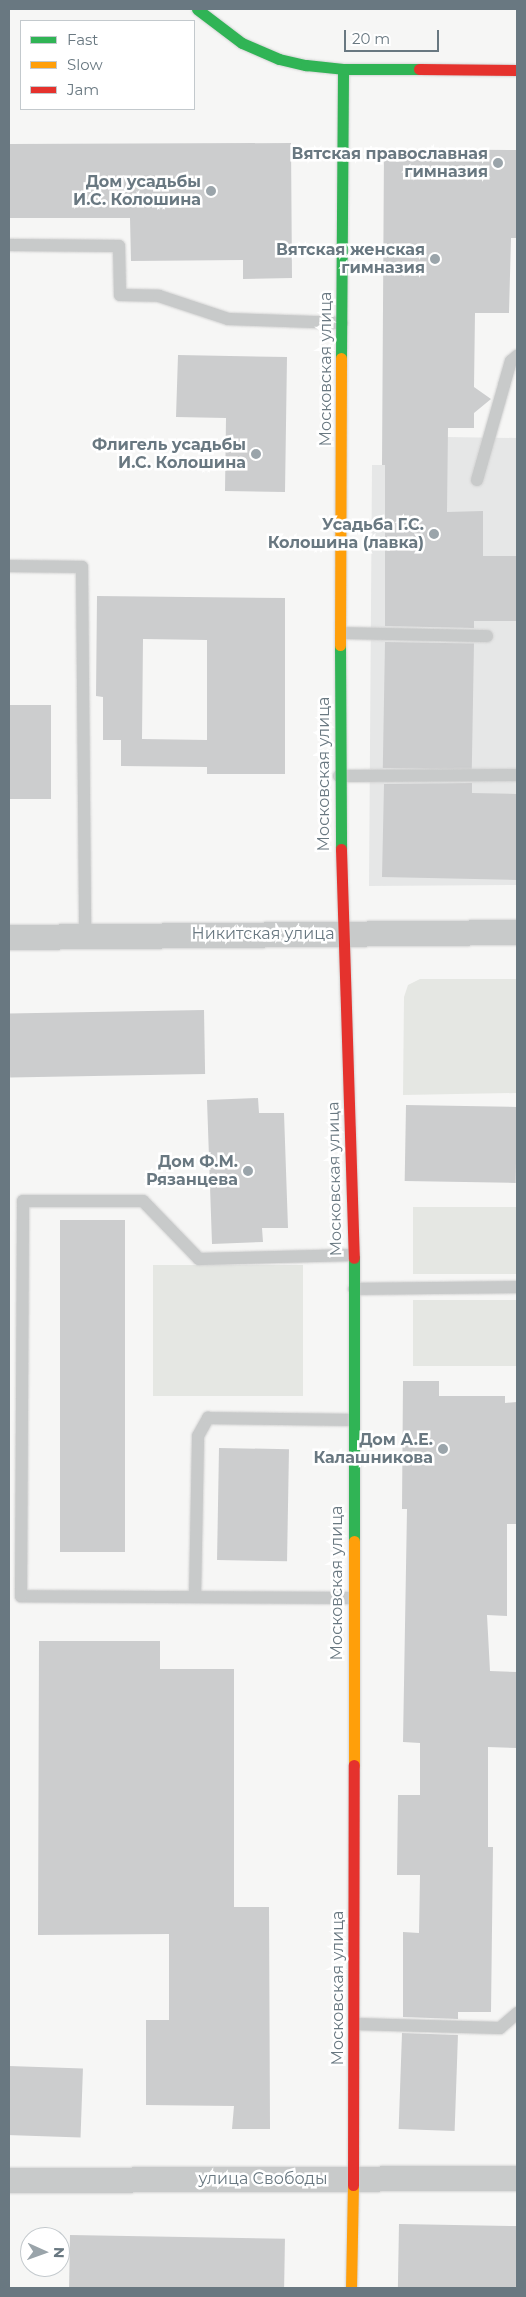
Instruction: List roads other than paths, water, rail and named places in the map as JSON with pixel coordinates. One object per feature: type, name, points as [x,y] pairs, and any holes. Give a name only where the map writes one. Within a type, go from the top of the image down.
[{"type":"street","points":[[197,9],[235,38],[258,51],[306,65],[343,69],[517,70]]},
{"type":"street","name":"Московская улица","points":[[343,69],[339,776],[354,1255],[352,1598],[354,2024],[351,2288]]},
{"type":"street","name":"Никитская улица","points":[[9,937],[517,932]]},
{"type":"street","name":"улица Свободы","points":[[9,2180],[517,2178]]},
{"type":"lane","points":[[9,245],[119,246],[120,295],[160,296],[228,319],[342,323]]},
{"type":"lane","points":[[477,480],[506,377],[512,361],[517,356]]},
{"type":"lane","points":[[9,566],[82,567],[85,936]]},
{"type":"lane","points":[[340,633],[488,636]]},
{"type":"lane","points":[[339,776],[517,775]]},
{"type":"lane","points":[[352,1598],[21,1596],[23,1201],[143,1202],[199,1259],[354,1255]]},
{"type":"lane","points":[[354,1290],[517,1287]]},
{"type":"lane","points":[[195,1596],[198,1436],[208,1418],[353,1420]]},
{"type":"lane","points":[[354,2024],[500,2028],[517,2013]]},
{"type":"place","name":"Вятская православная гимназия","points":[[498,163]]},
{"type":"place","name":"Дом усадьбы И.С. Колошина","points":[[211,191]]},
{"type":"place","name":"Вятская женская гимназия","points":[[435,259]]},
{"type":"place","name":"Флигель усадьбы И.С. Колошина","points":[[256,454]]},
{"type":"place","name":"Усадьба Г.С. Колошина (лавка)","points":[[434,534]]},
{"type":"place","name":"Дом Ф.М. Рязанцева","points":[[248,1171]]},
{"type":"place","name":"Дом А.Е. Калашникова","points":[[443,1449]]}]
